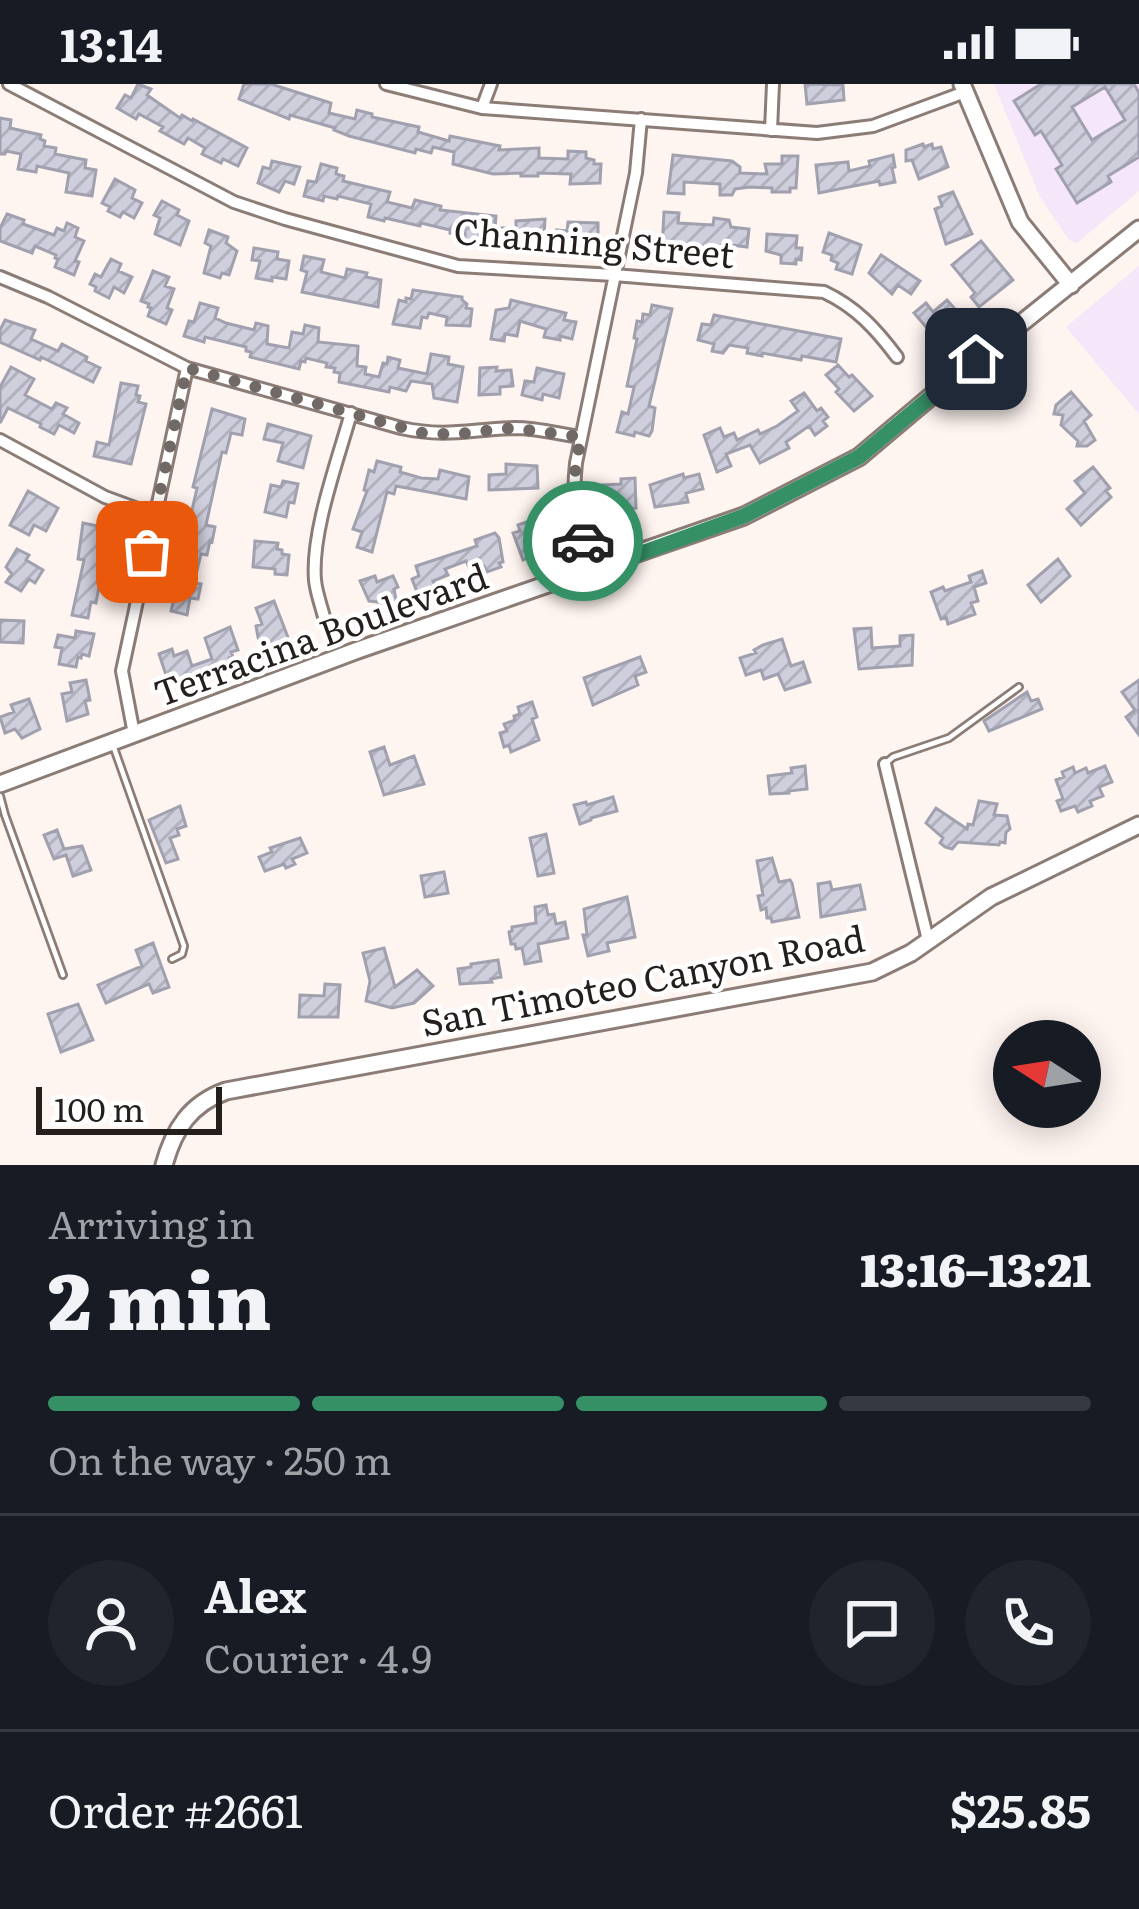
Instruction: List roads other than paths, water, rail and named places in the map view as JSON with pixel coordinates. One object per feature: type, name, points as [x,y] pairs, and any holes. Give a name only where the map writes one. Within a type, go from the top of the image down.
[{"type":"main road","points":[[965,87],[1020,222],[1071,285]]},
{"type":"main road","name":"Terracina Boulevard","points":[[0,784],[358,650],[744,516],[859,457],[1139,229]]},
{"type":"main road","name":"San Timoteo Canyon Road","points":[[164,1165],[175,1133],[191,1111],[226,1090],[872,971],[911,953],[991,897],[1139,825]]},
{"type":"street","name":"Channing Street","points":[[9,84],[234,202],[285,219],[470,268],[824,292],[861,315],[897,357]]},
{"type":"street","points":[[386,84],[482,108],[817,133],[873,126],[965,87]]},
{"type":"street","points":[[482,108],[491,84]]},
{"type":"street","points":[[771,130],[773,84]]},
{"type":"street","points":[[592,571],[572,494],[636,173],[641,119]]},
{"type":"street","points":[[0,277],[187,368],[426,434],[513,428],[581,437]]},
{"type":"street","points":[[134,734],[122,671],[187,368]]},
{"type":"street","points":[[324,617],[315,581],[320,528],[351,413]]},
{"type":"street","points":[[0,440],[105,497],[154,515]]},
{"type":"street","points":[[885,764],[928,940]]},
{"type":"lane","points":[[885,764],[949,738],[1019,687]]},
{"type":"lane","points":[[111,742],[184,946],[182,954],[172,958]]},
{"type":"lane","points":[[0,796],[63,975]]}]
